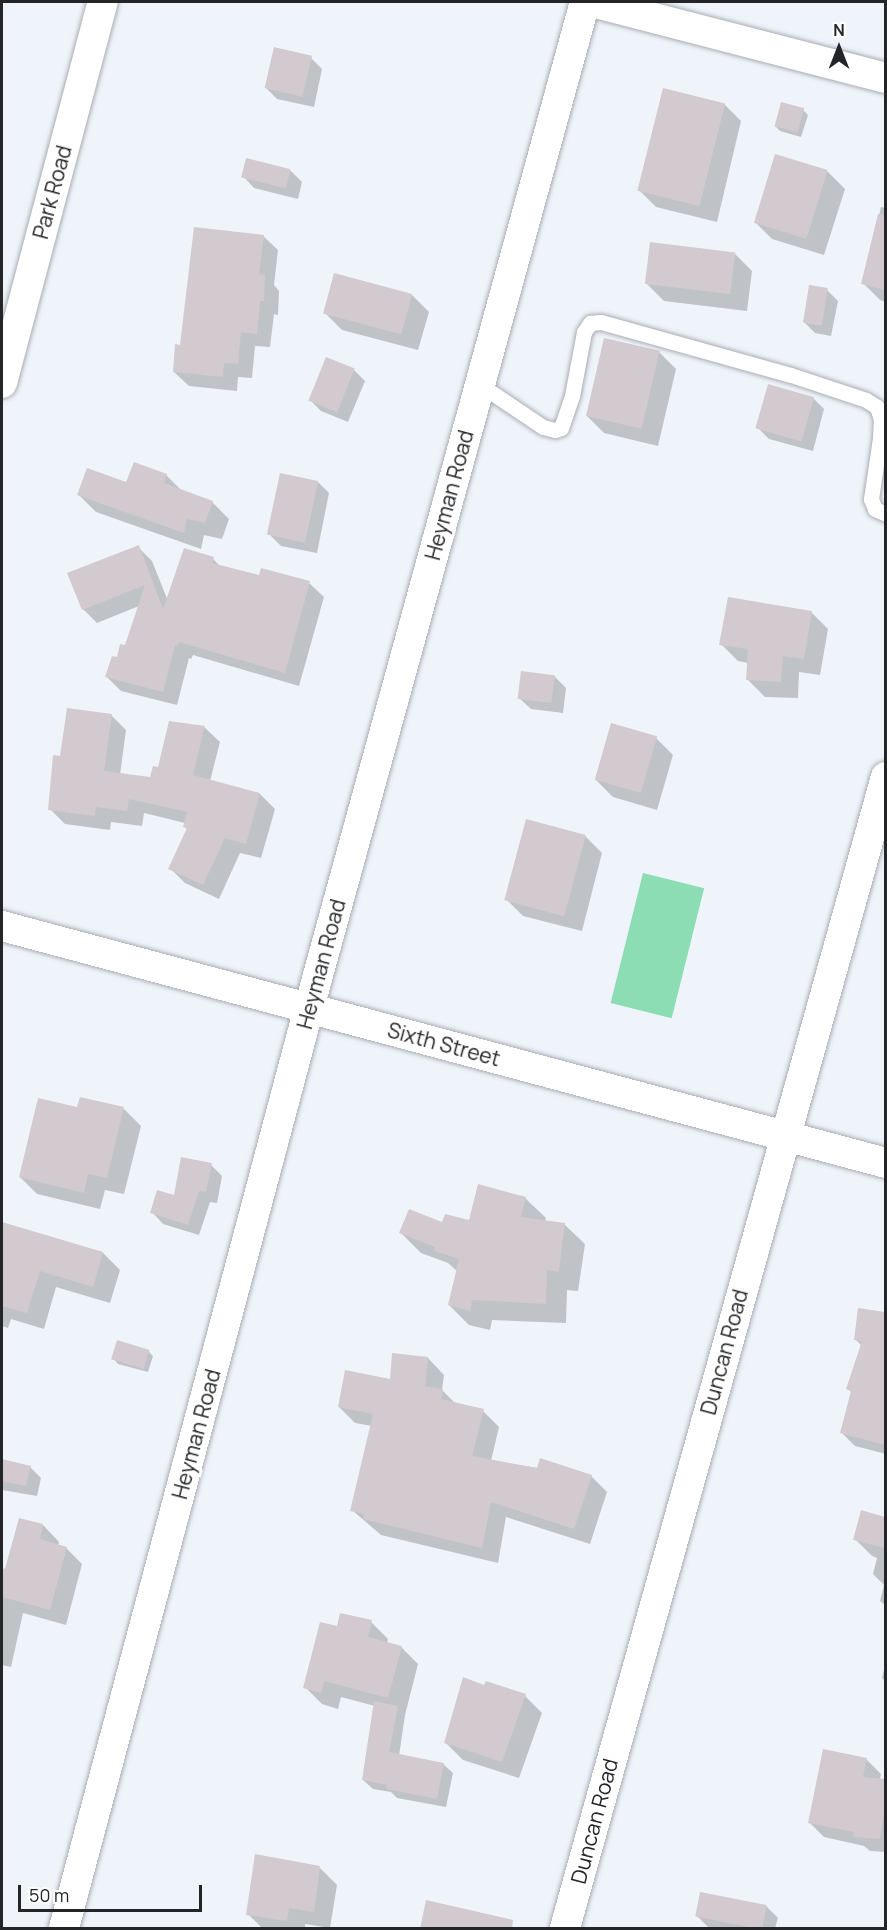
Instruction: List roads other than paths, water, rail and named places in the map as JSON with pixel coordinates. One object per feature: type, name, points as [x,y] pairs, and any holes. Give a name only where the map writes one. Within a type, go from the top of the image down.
[{"type":"street","name":"Park Road","points":[[2,382],[103,2]]},
{"type":"street","name":"Heyman Road","points":[[64,1929],[309,1008],[585,2]]},
{"type":"street","points":[[592,2],[885,78]]},
{"type":"street","name":"Duncan Road","points":[[565,1929],[885,777]]},
{"type":"street","name":"Sixth Street","points":[[2,926],[885,1163]]},
{"type":"lane","points":[[479,384],[543,428],[555,430],[561,428],[572,396],[584,332],[590,323],[601,322],[791,375],[866,400],[877,407],[881,419],[880,438],[871,499],[875,509],[885,514]]}]
